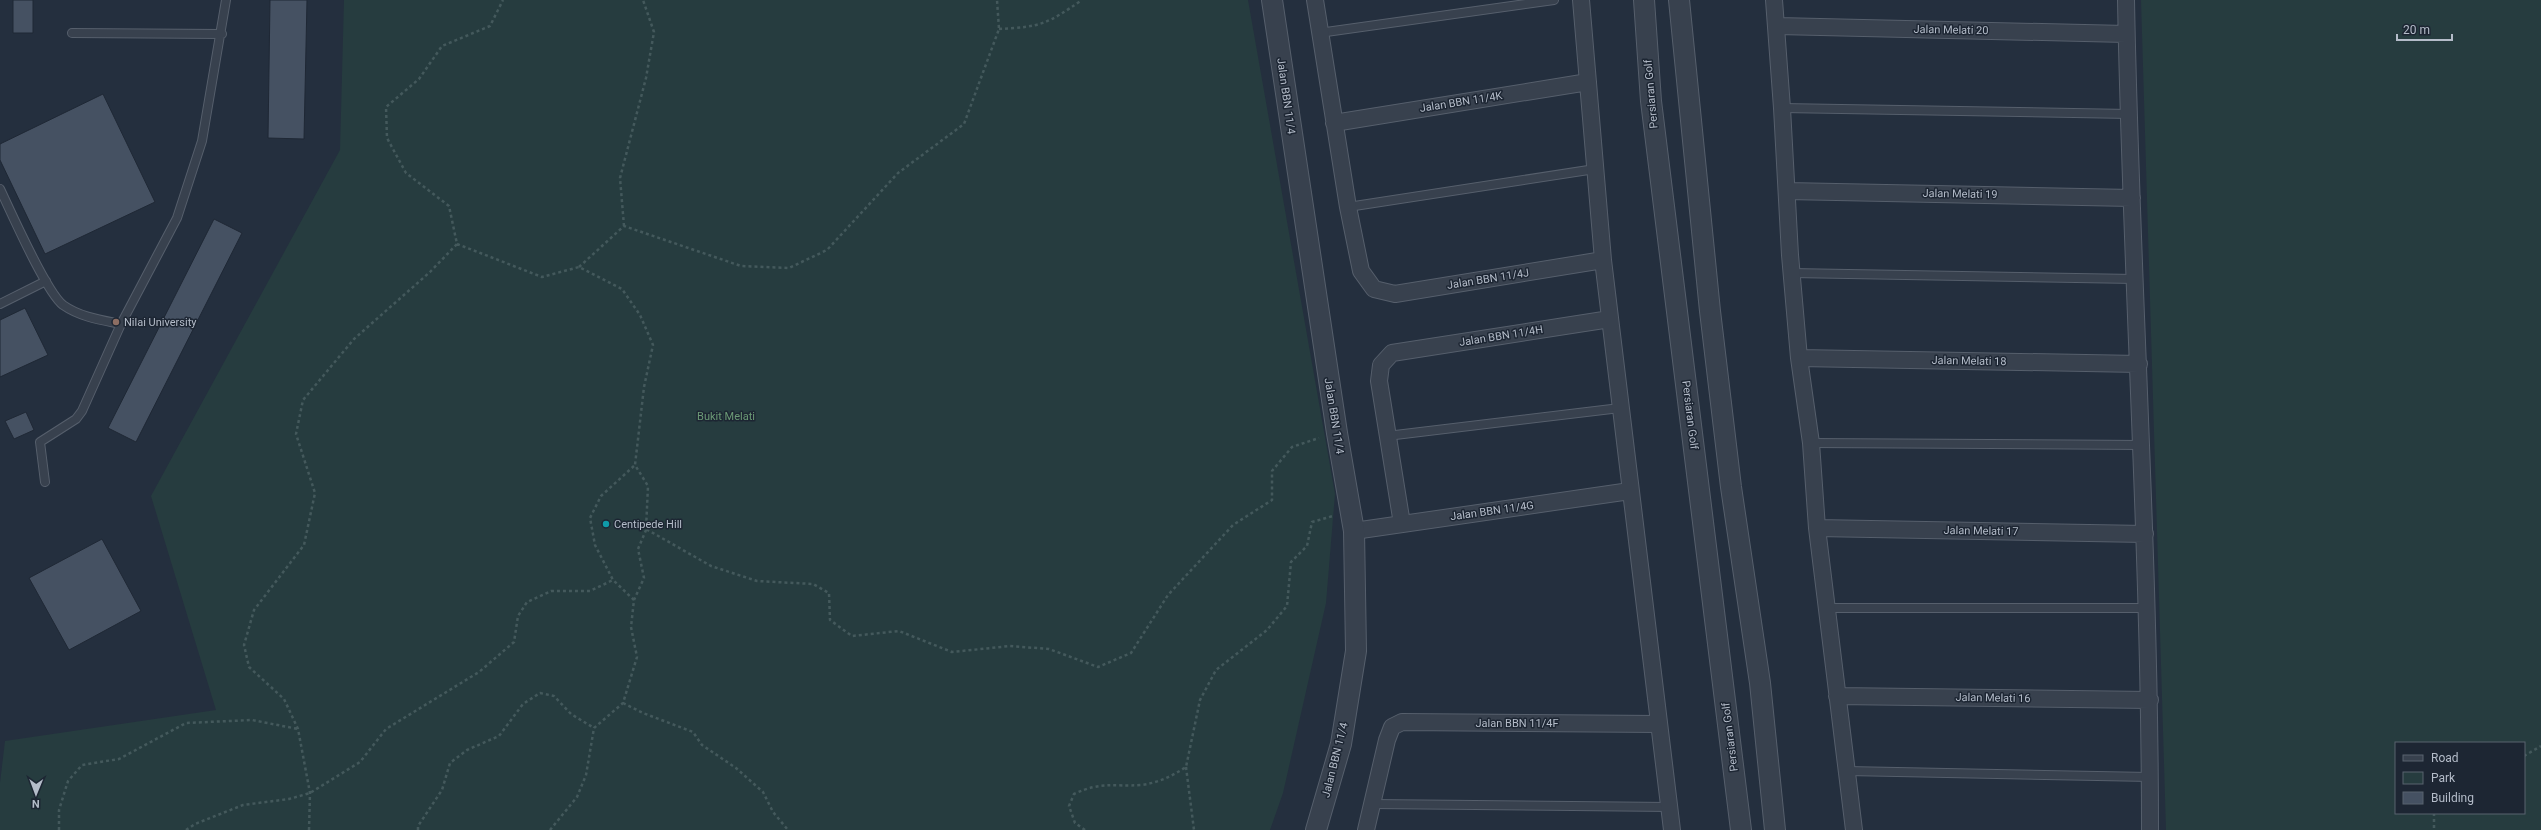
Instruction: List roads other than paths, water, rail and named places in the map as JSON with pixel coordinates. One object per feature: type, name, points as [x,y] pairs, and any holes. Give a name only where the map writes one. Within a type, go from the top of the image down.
[{"type":"street","name":"Jalan BBN 11/4","points":[[1272,0],[1337,433],[1354,531],[1356,651],[1341,744],[1316,830]]},
{"type":"street","points":[[1315,0],[1319,33],[1348,206]]},
{"type":"street","points":[[1581,0],[1603,260],[1672,830]]},
{"type":"street","name":"Persiaran Golf","points":[[1644,0],[1651,101],[1741,830]]},
{"type":"street","points":[[1679,0],[1709,306],[1731,487],[1760,683],[1776,828]]},
{"type":"street","points":[[1774,0],[1782,108],[1791,273],[1799,358],[1811,443],[1817,528],[1836,696],[1854,830]]},
{"type":"street","points":[[2126,0],[2150,700],[2150,830]]},
{"type":"street","name":"Jalan Melati 20","points":[[1776,26],[2126,34]]},
{"type":"street","name":"Jalan BBN 11/4K","points":[[1334,123],[1588,82]]},
{"type":"street","name":"Jalan Melati 19","points":[[1787,191],[2132,198]]},
{"type":"street","name":"Jalan BBN 11/4J","points":[[1348,206],[1361,271],[1374,289],[1395,294],[1603,260]]},
{"type":"street","name":"Jalan BBN 11/4H","points":[[1387,436],[1378,381],[1381,365],[1392,353],[1610,319]]},
{"type":"street","name":"Jalan Melati 18","points":[[1799,358],[2139,364]]},
{"type":"street","points":[[1387,436],[1402,524]]},
{"type":"street","name":"Jalan BBN 11/4G","points":[[1354,531],[1630,491]]},
{"type":"street","name":"Jalan Melati 17","points":[[1817,528],[2145,534]]},
{"type":"street","name":"Jalan Melati 16","points":[[1836,696],[2150,700]]},
{"type":"street","name":"Jalan BBN 11/4F","points":[[1371,804],[1386,740],[1392,727],[1402,722],[1658,724]]},
{"type":"street","points":[[1366,830],[1371,804]]},
{"type":"lane","points":[[45,482],[40,442],[76,419],[82,411],[121,324],[177,218],[202,141],[222,34],[226,0]]},
{"type":"lane","points":[[1319,33],[1554,0]]},
{"type":"lane","points":[[72,32],[222,34]]},
{"type":"lane","points":[[1782,108],[2130,114]]},
{"type":"lane","points":[[1348,206],[1595,169]]},
{"type":"lane","points":[[0,189],[46,281],[61,304],[79,314],[121,324]]},
{"type":"lane","points":[[1791,273],[2135,279]]},
{"type":"lane","points":[[0,304],[46,281]]},
{"type":"lane","points":[[1387,436],[1620,408]]},
{"type":"lane","points":[[1811,443],[2142,445]]},
{"type":"lane","points":[[1826,608],[2147,608]]},
{"type":"lane","points":[[1847,771],[2150,776]]},
{"type":"lane","points":[[1371,804],[1669,807]]},
{"type":"place","name":"Nilai University","points":[[116,322]]},
{"type":"place","name":"Centipede Hill","points":[[606,524]]},
{"type":"park label","name":"Bukit Melati","points":[[726,416]]}]
